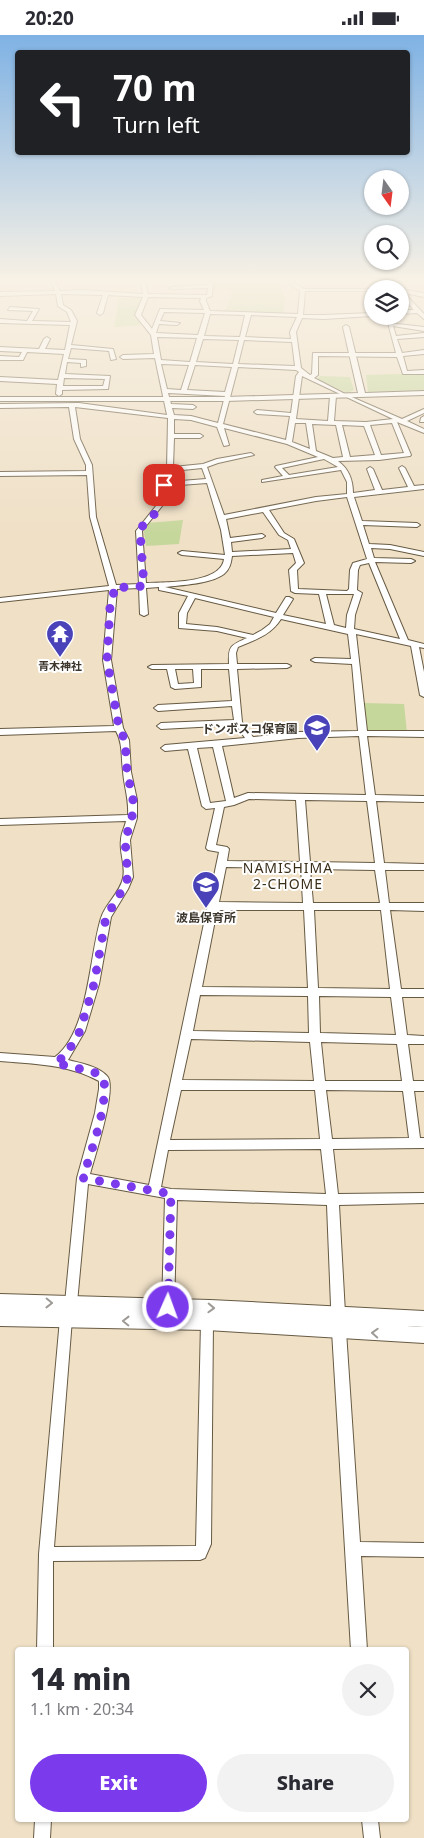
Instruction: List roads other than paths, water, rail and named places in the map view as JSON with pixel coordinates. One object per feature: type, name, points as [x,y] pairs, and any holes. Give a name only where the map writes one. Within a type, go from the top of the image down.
[{"type":"street","points":[[60,385],[64,366]]},
{"type":"street","points":[[144,614],[140,531],[142,525],[163,501],[164,485],[170,469],[171,417],[160,366]]},
{"type":"street","points":[[184,391],[191,366]]},
{"type":"street","points":[[226,445],[220,425],[235,366]]},
{"type":"street","points":[[247,366],[300,371],[346,396],[398,421],[424,431]]},
{"type":"street","points":[[289,443],[297,397],[299,366]]},
{"type":"street","points":[[311,377],[315,375],[315,366]]},
{"type":"street","points":[[356,366],[364,404]]},
{"type":"street","points":[[402,366],[405,373],[424,372]]},
{"type":"street","points":[[0,379],[60,385],[106,388],[109,375],[60,385]]},
{"type":"street","points":[[167,398],[184,391],[227,396]]},
{"type":"street","points":[[0,399],[297,397],[424,393]]},
{"type":"street","points":[[331,422],[333,396]]},
{"type":"street","points":[[167,398],[193,407]]},
{"type":"street","points":[[55,1063],[66,1055],[80,1031],[94,984],[106,917],[128,877],[125,840],[132,818],[133,800],[127,771],[125,740],[119,728],[110,685],[106,652],[110,607],[114,598],[113,588],[93,517],[89,465],[77,439],[72,405]]},
{"type":"street","points":[[0,406],[72,405],[191,418],[289,443],[329,459],[343,468],[350,482],[350,495],[370,560],[405,642]]},
{"type":"street","points":[[257,412],[309,421],[366,424],[398,421],[424,411]]},
{"type":"street","points":[[309,421],[313,451]]},
{"type":"street","points":[[287,477],[278,467],[329,459],[379,458],[408,455],[398,421]]},
{"type":"street","points":[[339,423],[348,459]]},
{"type":"street","points":[[366,424],[379,458]]},
{"type":"street","points":[[170,436],[200,436]]},
{"type":"street","points":[[170,469],[204,466],[217,461],[251,455]]},
{"type":"street","points":[[0,600],[113,588],[181,584],[220,574],[227,565],[226,541],[222,518],[204,466]]},
{"type":"street","points":[[264,481],[343,468]]},
{"type":"street","points":[[402,468],[412,488]]},
{"type":"street","points":[[370,469],[379,491]]},
{"type":"street","points":[[0,474],[89,473]]},
{"type":"street","points":[[164,485],[209,481]]},
{"type":"street","points":[[222,518],[350,495],[424,487]]},
{"type":"street","points":[[164,1145],[420,1143],[408,1086],[351,632],[351,615],[358,593],[352,591],[348,593],[322,593],[295,591],[293,570],[300,563],[291,539],[281,534],[265,509]]},
{"type":"street","points":[[360,523],[417,525]]},
{"type":"street","points":[[226,541],[262,536]]},
{"type":"street","points":[[366,546],[390,547],[424,554]]},
{"type":"street","points":[[182,553],[228,555],[295,551]]},
{"type":"street","points":[[352,591],[354,570],[357,563],[370,560],[410,561]]},
{"type":"street","points":[[156,586],[278,617],[424,646]]},
{"type":"street","points":[[322,593],[331,628]]},
{"type":"street","points":[[192,596],[183,613],[182,626],[217,629],[254,637]]},
{"type":"street","points":[[250,740],[238,721],[232,653],[235,646],[265,632],[278,617],[289,599]]},
{"type":"street","points":[[415,644],[424,695]]},
{"type":"street","points":[[315,660],[355,662]]},
{"type":"street","points":[[152,667],[287,666]]},
{"type":"street","points":[[171,667],[175,687],[198,685],[196,667]]},
{"type":"street","points":[[158,708],[235,703]]},
{"type":"street","points":[[161,726],[238,721]]},
{"type":"street","points":[[0,732],[119,728]]},
{"type":"street","points":[[165,748],[216,745],[300,735],[424,735]]},
{"type":"street","points":[[216,745],[230,803]]},
{"type":"street","points":[[192,747],[206,806],[230,803],[248,796],[424,799]]},
{"type":"street","points":[[300,797],[314,993],[315,1038],[333,1200],[338,1315],[359,1647]]},
{"type":"street","points":[[154,1190],[215,906],[224,849],[211,848],[220,804]]},
{"type":"street","points":[[0,823],[132,818]]},
{"type":"street","points":[[222,864],[424,867]]},
{"type":"street","points":[[215,906],[424,907]]},
{"type":"street","points":[[196,991],[424,993]]},
{"type":"street","points":[[188,1035],[424,1040]]},
{"type":"street","points":[[0,1057],[55,1063],[94,1072],[104,1079],[105,1089],[101,1113],[83,1178],[70,1303],[66,1319],[46,1553],[45,1647]]},
{"type":"street","points":[[177,1085],[424,1086]]},
{"type":"street","points":[[83,1178],[171,1194],[333,1200],[424,1198]]},
{"type":"street","points":[[168,1307],[171,1194]]},
{"type":"street","points":[[0,1302],[70,1303],[424,1319]]},
{"type":"street","points":[[0,1318],[207,1322],[424,1335]]},
{"type":"street","points":[[46,1553],[200,1553],[204,1544],[207,1322]]},
{"type":"street","points":[[353,1549],[424,1550]]},
{"type":"street","points":[[42,1838],[43,1822]]},
{"type":"street","points":[[370,1822],[372,1838]]},
{"type":"place","name":"青木神社","points":[[60,658]]},
{"type":"place","name":"ドンボスコ保育園","points":[[317,752]]},
{"type":"place","name":"波島保育所","points":[[206,909]]},
{"type":"district","name":"NAMISHIMA 2-CHOME","points":[[288,875]]}]
